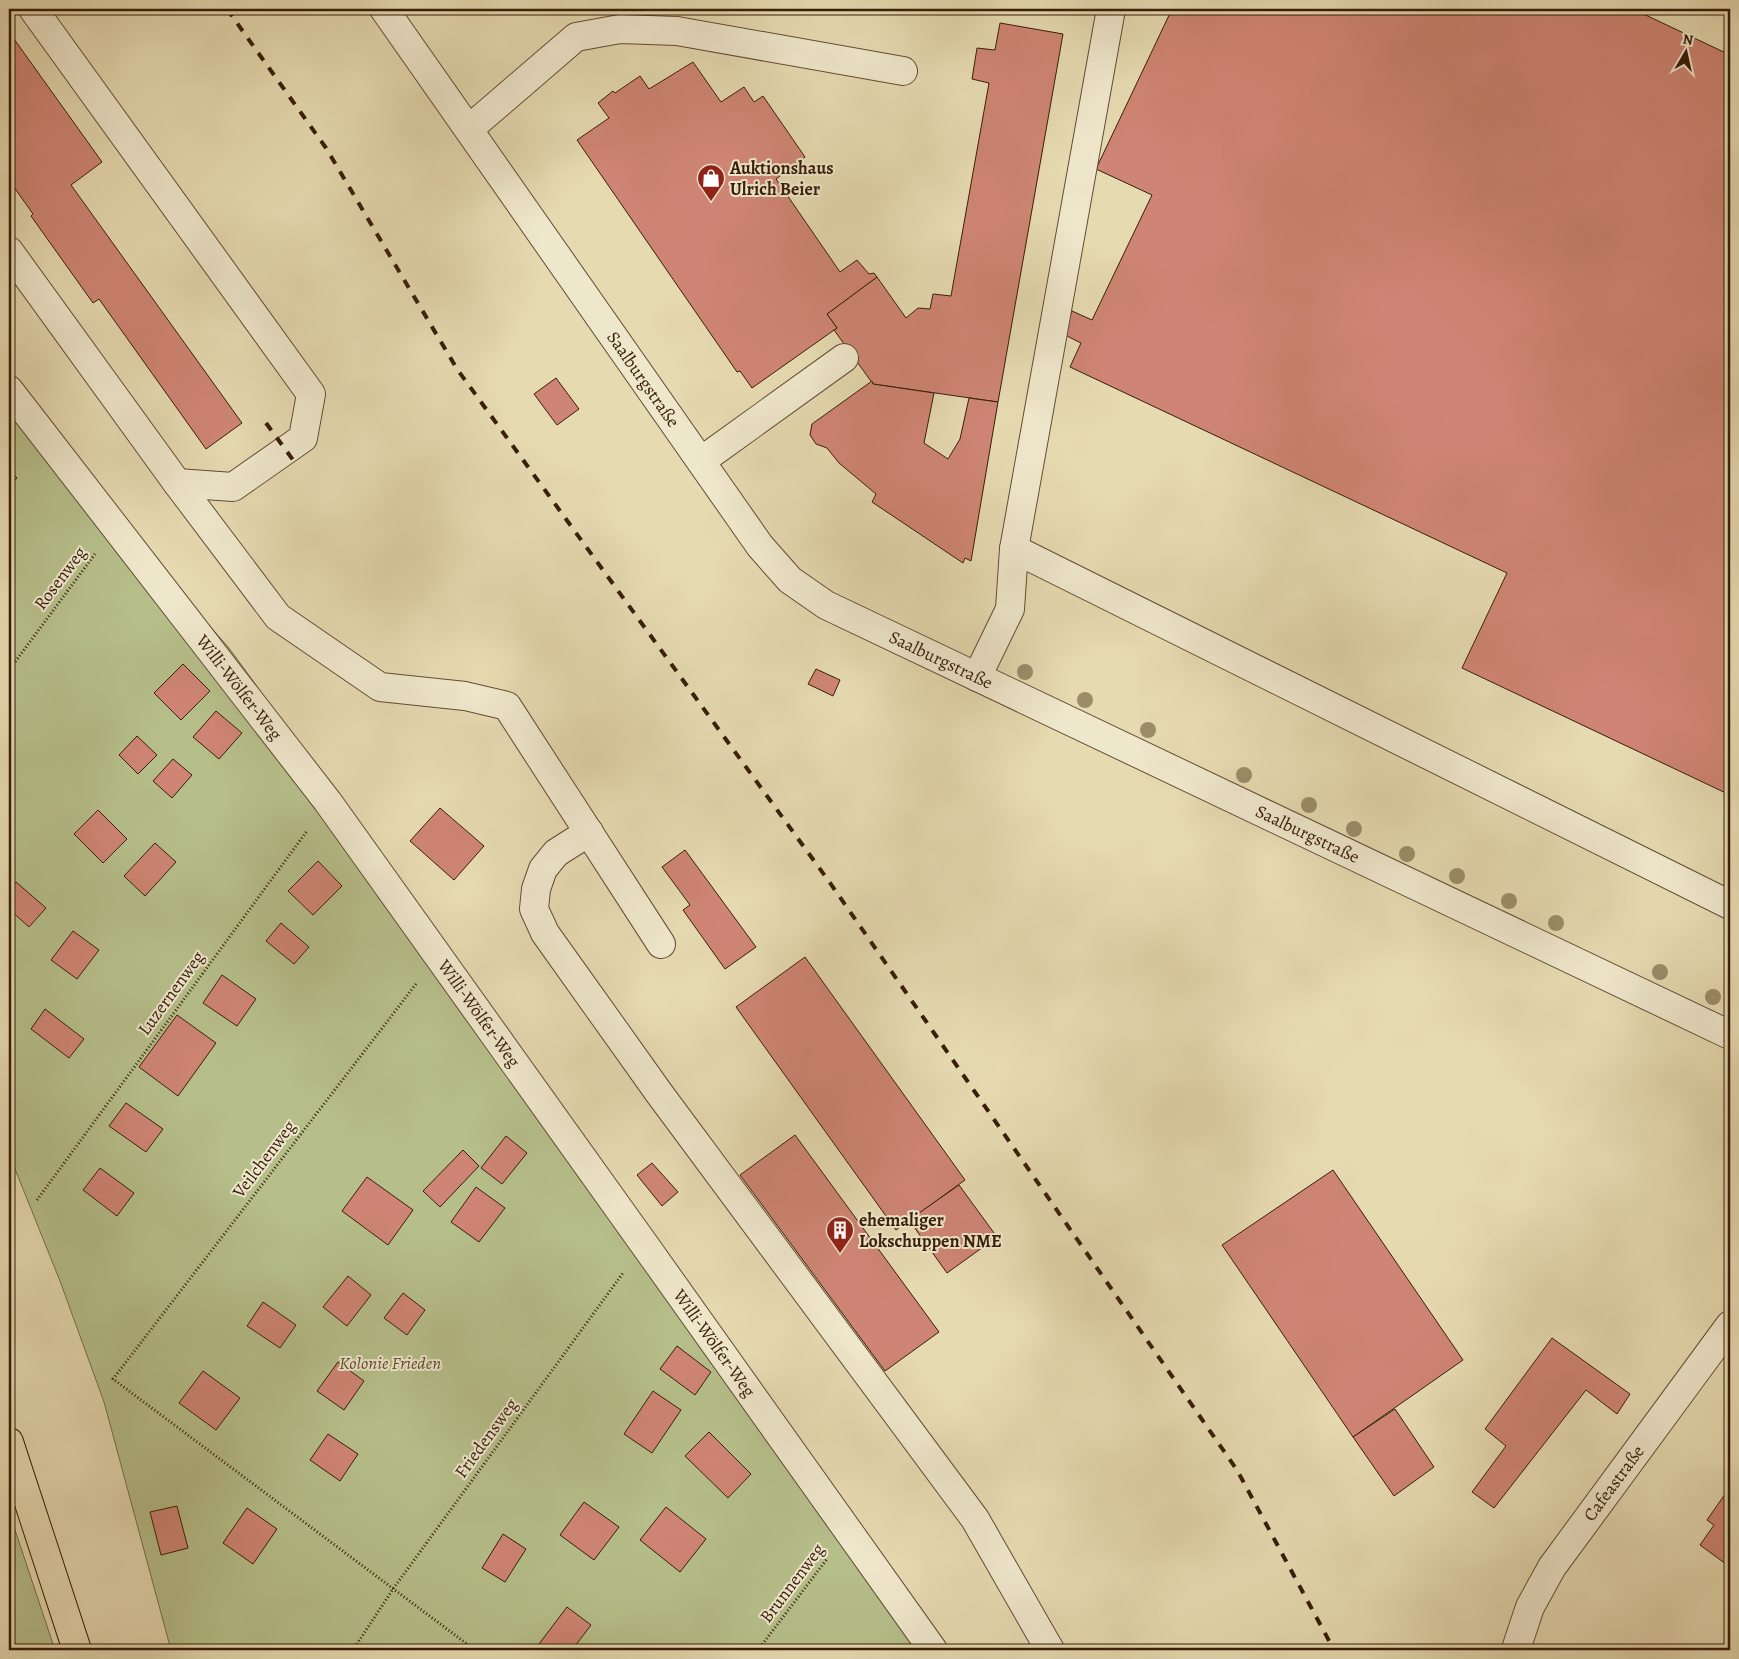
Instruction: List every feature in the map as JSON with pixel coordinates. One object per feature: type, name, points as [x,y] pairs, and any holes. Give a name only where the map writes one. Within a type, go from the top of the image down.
[{"type":"highway","points":[[9,1442],[77,1650]]},
{"type":"street","points":[[33,9],[311,394],[303,438],[233,487],[177,482]]},
{"type":"street","name":"Saalburgstraße","points":[[384,9],[760,546],[790,580],[826,605],[1730,1035]]},
{"type":"street","points":[[977,677],[1010,609],[1014,549],[1111,9]]},
{"type":"street","points":[[468,129],[576,37],[620,29],[677,31],[903,71]]},
{"type":"street","points":[[9,251],[278,617],[380,687],[465,696],[507,706],[661,944]]},
{"type":"street","points":[[701,461],[844,358]]},
{"type":"street","name":"Willi-Wölfer-Weg","points":[[9,390],[328,802],[933,1650]]},
{"type":"street","points":[[1014,549],[1730,906]]},
{"type":"street","points":[[589,832],[556,853],[543,869],[536,889],[534,909],[545,933],[660,1093],[974,1519],[1050,1650]]},
{"type":"street","name":"Cafeastraße","points":[[1518,1650],[1517,1646],[1530,1607],[1552,1567],[1730,1325]]},
{"type":"path","name":"Rosenweg","points":[[9,670],[115,527]]},
{"type":"path","name":"Luzernenweg","points":[[37,1200],[328,802]]},
{"type":"path","name":"Veilchenweg","points":[[392,1589],[113,1378],[437,956]]},
{"type":"path","name":"Friedensweg","points":[[353,1650],[392,1589],[644,1244]]},
{"type":"path","name":"Brunnenweg","points":[[758,1650],[847,1532]]},
{"type":"path","points":[[392,1589],[475,1650]]},
{"type":"green space","name":"Kolonie Frieden","points":[[9,368],[146,554],[229,648],[455,957],[946,1650],[171,1650],[104,1402],[60,1281],[9,1154]]},
{"type":"green space","points":[[9,1512],[55,1650],[9,1650]]},
{"type":"building","points":[[1172,9],[1633,9],[1730,55],[1730,795],[1462,668],[1507,573],[1070,367],[1081,343],[1061,333],[1072,311],[1092,320],[1152,195],[1096,169]]},
{"type":"building","points":[[1000,23],[1063,34],[998,402],[873,384],[834,330],[837,328],[827,314],[877,277],[906,318],[918,308],[930,309],[933,294],[951,296],[989,83],[972,79],[977,48],[995,50]]},
{"type":"building","points":[[9,32],[102,162],[71,185],[242,423],[206,449],[99,299],[93,303],[31,216],[33,214],[9,180]]},
{"type":"building","points":[[693,62],[721,102],[744,87],[754,102],[763,96],[805,157],[776,179],[840,272],[857,260],[869,274],[874,273],[877,277],[827,314],[837,328],[752,388],[740,371],[737,372],[577,140],[609,118],[598,103],[613,91],[615,93],[640,76],[649,89]]},
{"type":"building","points":[[556,378],[579,409],[557,425],[534,394]]},
{"type":"building","points":[[872,381],[873,384],[934,393],[924,443],[948,459],[960,439],[969,398],[998,402],[971,561],[965,558],[963,563],[872,502],[876,494],[839,463],[827,448],[816,444],[810,435],[812,424]]},
{"type":"building","points":[[9,469],[17,478],[9,487]]},
{"type":"building","points":[[183,664],[210,691],[181,720],[154,693]]},
{"type":"building","points":[[816,669],[840,680],[833,696],[808,684]]},
{"type":"building","points":[[216,711],[242,733],[219,759],[193,737]]},
{"type":"building","points":[[137,736],[157,755],[138,774],[119,755]]},
{"type":"building","points":[[173,759],[192,775],[172,798],[153,781]]},
{"type":"building","points":[[440,808],[484,846],[454,880],[410,841]]},
{"type":"building","points":[[98,810],[127,839],[103,863],[74,834]]},
{"type":"building","points":[[155,843],[176,862],[145,896],[124,876]]},
{"type":"building","points":[[685,850],[756,947],[725,969],[683,910],[690,905],[662,867]]},
{"type":"building","points":[[318,861],[342,886],[313,915],[288,891]]},
{"type":"building","points":[[16,882],[46,908],[29,927],[9,909],[9,890]]},
{"type":"building","points":[[281,923],[309,947],[294,964],[266,941]]},
{"type":"building","points":[[73,931],[99,950],[77,979],[51,960]]},
{"type":"building","points":[[805,957],[965,1180],[896,1230],[736,1007]]},
{"type":"building","points":[[222,975],[256,999],[237,1026],[203,1003]]},
{"type":"building","points":[[45,1009],[84,1039],[69,1058],[31,1029]]},
{"type":"building","points":[[177,1015],[216,1043],[178,1096],[139,1067]]},
{"type":"building","points":[[126,1103],[163,1129],[146,1152],[109,1126]]},
{"type":"building","name":"ehemaliger Lokschuppen NME","points":[[795,1135],[939,1332],[885,1371],[740,1175]]},
{"type":"building","points":[[506,1136],[527,1153],[502,1184],[481,1168]]},
{"type":"building","points":[[463,1150],[479,1166],[440,1207],[423,1191]]},
{"type":"building","points":[[652,1163],[678,1192],[662,1206],[637,1175]]},
{"type":"building","points":[[100,1168],[134,1193],[117,1216],[83,1190]]},
{"type":"building","points":[[1333,1170],[1463,1360],[1353,1437],[1222,1245]]},
{"type":"building","points":[[367,1177],[413,1210],[388,1245],[342,1211]]},
{"type":"building","points":[[959,1185],[997,1237],[947,1273],[909,1220]]},
{"type":"building","points":[[476,1187],[505,1208],[479,1242],[451,1222]]},
{"type":"building","points":[[348,1276],[371,1295],[347,1326],[323,1307]]},
{"type":"building","points":[[403,1293],[425,1310],[407,1335],[384,1318]]},
{"type":"building","points":[[263,1302],[296,1325],[280,1348],[247,1326]]},
{"type":"building","points":[[1552,1338],[1630,1394],[1617,1414],[1586,1390],[1494,1508],[1472,1492],[1506,1446],[1485,1429]]},
{"type":"building","points":[[677,1346],[711,1372],[695,1395],[660,1369]]},
{"type":"building","points":[[338,1362],[364,1381],[344,1410],[317,1391]]},
{"type":"building","points":[[203,1371],[240,1398],[216,1430],[179,1403]]},
{"type":"building","points":[[653,1391],[681,1410],[652,1453],[624,1434]]},
{"type":"building","points":[[1395,1409],[1434,1467],[1394,1496],[1353,1437]]},
{"type":"building","points":[[709,1432],[751,1474],[728,1498],[685,1456]]},
{"type":"building","points":[[328,1434],[358,1454],[340,1481],[310,1460]]},
{"type":"building","points":[[1730,1487],[1730,1567],[1700,1545],[1714,1525],[1707,1520]]},
{"type":"building","points":[[584,1502],[619,1527],[594,1560],[560,1535]]},
{"type":"building","points":[[177,1506],[188,1548],[161,1555],[150,1512]]},
{"type":"building","points":[[666,1507],[706,1539],[680,1572],[640,1540]]},
{"type":"building","points":[[247,1508],[277,1529],[253,1564],[223,1543]]},
{"type":"building","points":[[503,1534],[526,1549],[505,1582],[482,1568]]},
{"type":"building","points":[[567,1607],[591,1625],[572,1650],[548,1650],[539,1644]]},
{"type":"railway","points":[[227,9],[326,148],[457,369],[828,880],[1237,1470],[1334,1650]]},
{"type":"railway","points":[[266,423],[296,464]]},
{"type":"place","name":"Auktionshaus Ulrich Beier","points":[[711,202]]},
{"type":"place","name":"ehemaliger Lokschuppen NME","points":[[840,1254]]}]
